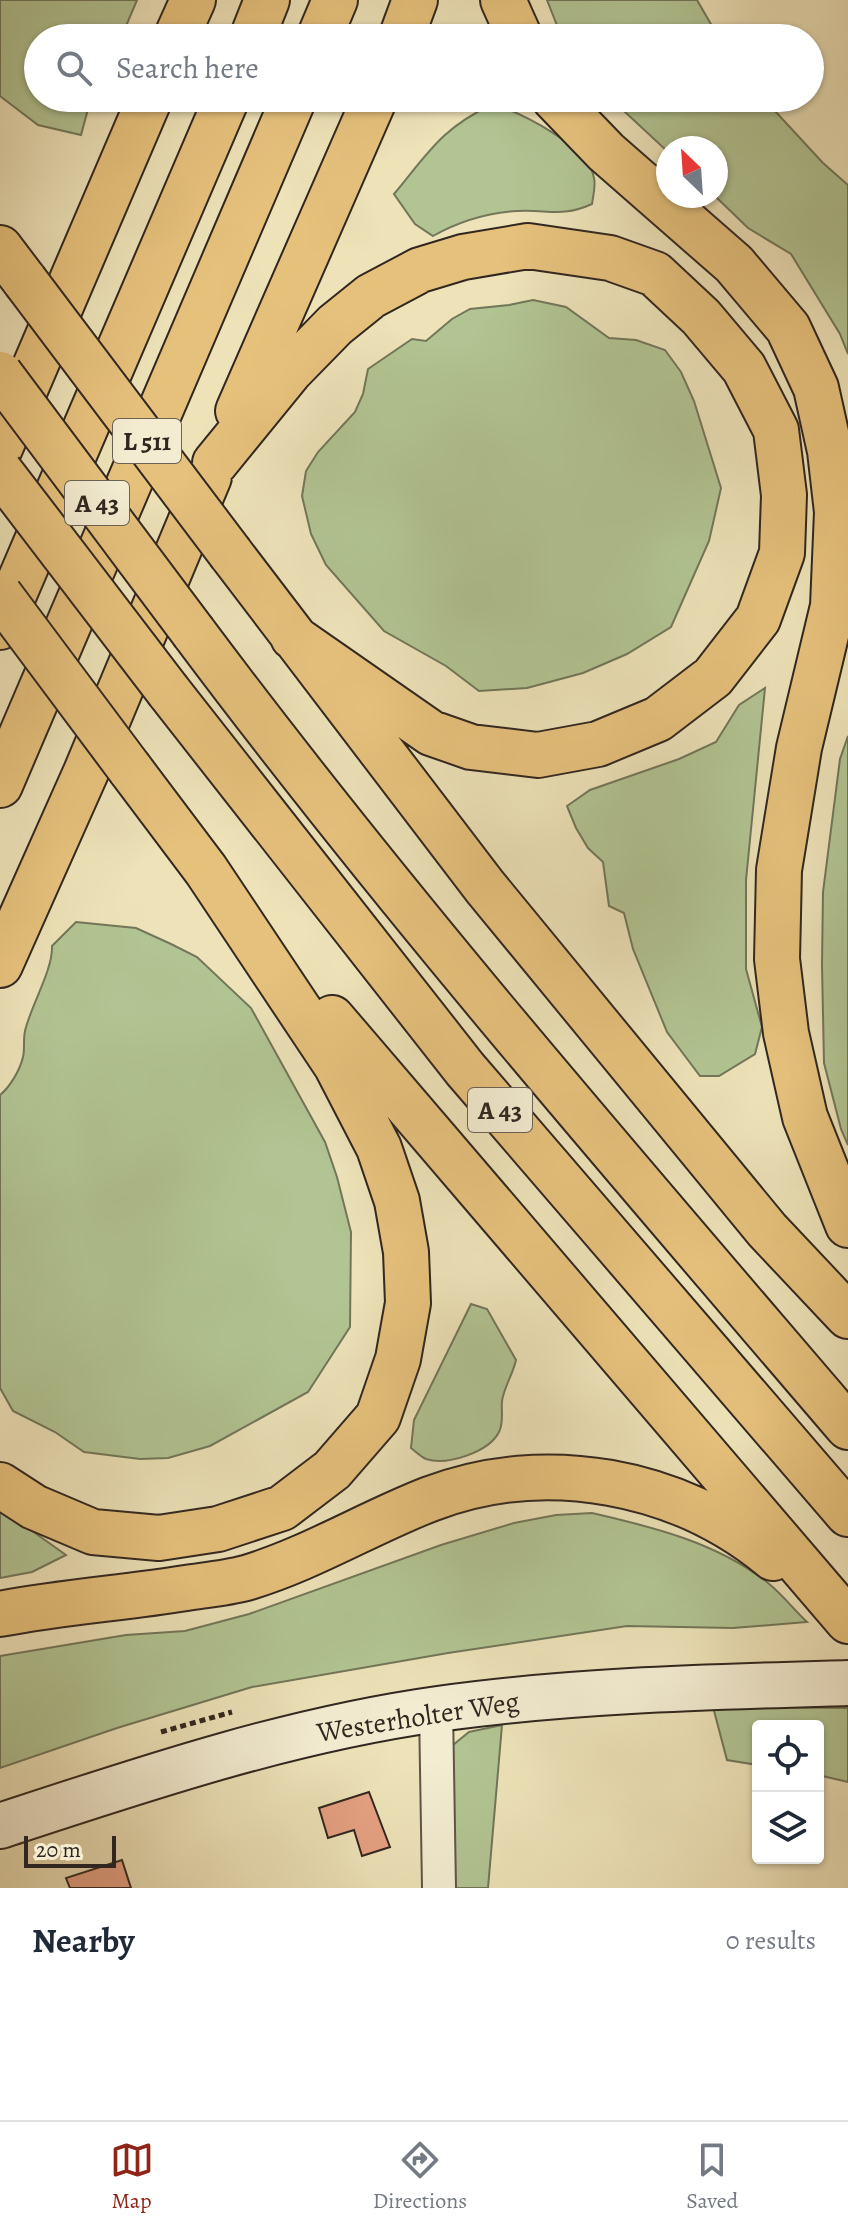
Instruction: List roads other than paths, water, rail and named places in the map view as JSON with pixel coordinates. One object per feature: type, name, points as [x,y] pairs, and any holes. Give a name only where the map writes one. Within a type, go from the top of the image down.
[{"type":"highway","points":[[182,24],[193,0]]},
{"type":"highway","points":[[258,24],[267,0]]},
{"type":"highway","points":[[325,24],[335,0]]},
{"type":"highway","points":[[406,24],[415,0]]},
{"type":"highway","points":[[503,0],[514,24]]},
{"type":"highway","points":[[0,448],[144,112]]},
{"type":"highway","name":"L 511","points":[[0,627],[221,112]]},
{"type":"highway","name":"L 511","points":[[0,785],[288,112]]},
{"type":"highway","points":[[0,965],[369,112]]},
{"type":"highway","points":[[567,112],[606,152],[734,264],[788,328],[816,388],[830,451],[837,512],[833,606],[799,748],[779,870],[777,959],[786,1033],[805,1117],[848,1225]]},
{"type":"highway","points":[[215,463],[290,371],[335,325],[371,296],[420,270],[463,257],[528,246],[610,258],[655,274],[701,317],[744,368],[776,430],[784,495],[782,553],[758,619],[713,677],[658,719],[598,744],[538,755],[471,747],[431,733],[293,637]]},
{"type":"highway","points":[[12,264],[485,887],[767,1230],[848,1316]]},
{"type":"highway","name":"A 43","points":[[0,374],[260,721],[497,1014],[848,1427]]},
{"type":"highway","name":"A 43","points":[[0,471],[465,1069],[848,1514]]},
{"type":"highway","points":[[0,595],[206,870],[336,1065],[379,1148],[397,1201],[406,1252],[408,1303],[398,1359],[378,1417],[332,1470],[282,1508],[218,1529],[159,1538],[93,1532],[34,1507],[0,1485]]},
{"type":"highway","points":[[206,870],[848,1621]]},
{"type":"highway","points":[[0,1614],[245,1578],[321,1549],[431,1498],[492,1482],[551,1477],[610,1481],[674,1499],[747,1537],[809,1588],[848,1630]]},
{"type":"street","name":"Westerholter Weg","points":[[0,1826],[239,1750],[436,1709],[597,1691],[848,1683]]},
{"type":"street","points":[[436,1709],[439,1888]]}]
